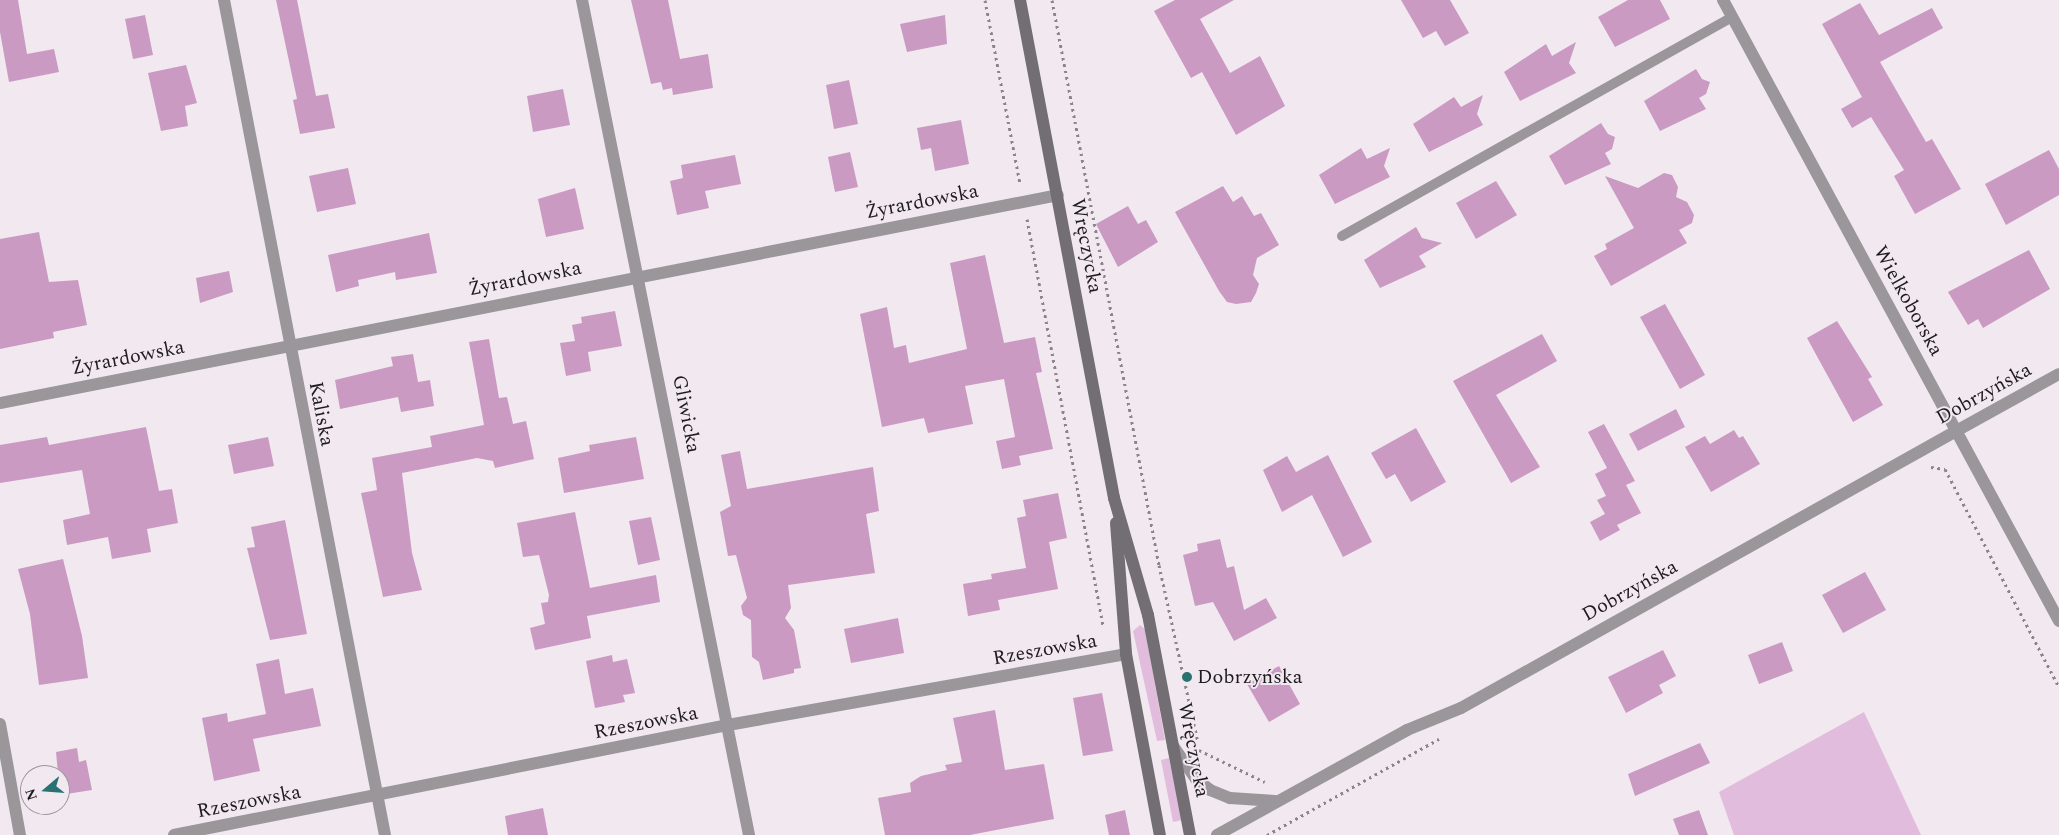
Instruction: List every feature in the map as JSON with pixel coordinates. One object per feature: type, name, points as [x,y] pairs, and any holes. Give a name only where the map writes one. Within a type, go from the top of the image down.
[{"type":"main road","name":"Wręczycka","points":[[1020,0],[1114,498],[1148,615],[1190,835]]},
{"type":"main road","name":"Wręczycka","points":[[1114,498],[1126,654],[1162,832]]},
{"type":"street","name":"Kaliska","points":[[224,0],[288,344],[385,835]]},
{"type":"street","name":"Gliwicka","points":[[582,0],[639,275],[749,835]]},
{"type":"street","name":"Wielkoborska","points":[[1723,0],[1958,430],[2059,621]]},
{"type":"street","name":"Żyrardowska","points":[[0,403],[288,344],[1058,195]]},
{"type":"street","name":"Dobrzyńska","points":[[1217,835],[1275,801],[1407,730],[1460,708],[2059,374]]},
{"type":"street","name":"Rzeszowska","points":[[174,835],[728,725],[1126,654]]},
{"type":"street","points":[[0,724],[20,835]]},
{"type":"street","points":[[1173,746],[1196,779],[1210,790],[1230,798],[1275,801]]},
{"type":"lane","points":[[1342,236],[1732,18]]},
{"type":"path","points":[[985,0],[1021,184]]},
{"type":"path","points":[[1052,0],[1158,565],[1200,750],[1263,778],[1286,825],[1267,835]]},
{"type":"path","points":[[1028,224],[1104,632]]},
{"type":"path","points":[[1930,466],[1945,469],[2059,687]]},
{"type":"path","points":[[1191,743],[1198,742]]},
{"type":"shaded area","points":[[1140,625],[1145,629],[1165,740],[1157,741],[1133,631]]},
{"type":"shaded area","points":[[1864,712],[1921,835],[1734,835],[1719,792]]},
{"type":"shaded area","points":[[1169,758],[1182,820],[1173,822],[1161,760]]},
{"type":"building","points":[[0,0],[18,0],[27,54],[54,49],[59,72],[9,82],[0,32]]},
{"type":"building","points":[[276,0],[297,0],[316,96],[328,94],[335,128],[300,134],[293,100],[297,99]]},
{"type":"building","points":[[631,0],[668,0],[680,59],[708,54],[713,88],[673,95],[672,88],[663,90],[661,82],[651,84]]},
{"type":"building","points":[[1175,0],[1234,0],[1200,19],[1230,73],[1260,56],[1285,106],[1236,135],[1202,72],[1191,78],[1154,11]]},
{"type":"building","points":[[1401,0],[1450,0],[1469,33],[1445,46],[1436,31],[1423,38]]},
{"type":"building","points":[[1628,0],[1660,0],[1670,19],[1615,47],[1598,17]]},
{"type":"building","points":[[1860,3],[1879,35],[1932,8],[1943,28],[1880,62],[1926,142],[1932,139],[1961,189],[1915,214],[1894,176],[1904,170],[1871,117],[1852,128],[1841,109],[1862,97],[1822,24]]},
{"type":"building","points":[[145,15],[153,55],[133,59],[125,19]]},
{"type":"building","points":[[945,15],[947,44],[907,52],[900,24]]},
{"type":"building","points":[[1576,42],[1569,63],[1576,73],[1520,101],[1504,72],[1546,44],[1552,56]]},
{"type":"building","points":[[186,65],[197,103],[185,106],[188,126],[161,131],[148,73]]},
{"type":"building","points":[[1696,69],[1702,79],[1710,82],[1706,94],[1699,98],[1706,109],[1660,131],[1644,101]]},
{"type":"building","points":[[849,80],[858,124],[834,129],[826,85]]},
{"type":"building","points":[[563,89],[570,125],[533,132],[527,96]]},
{"type":"building","points":[[1483,95],[1477,114],[1483,125],[1429,152],[1413,124],[1454,97],[1461,107]]},
{"type":"building","points":[[961,120],[969,164],[935,171],[931,148],[921,150],[917,128]]},
{"type":"building","points":[[1601,123],[1608,134],[1615,137],[1612,149],[1605,153],[1611,164],[1565,185],[1549,156]]},
{"type":"building","points":[[1361,148],[1367,159],[1390,148],[1384,166],[1390,177],[1335,204],[1319,175]]},
{"type":"building","points":[[2049,150],[2059,169],[2059,195],[2006,225],[1985,184]]},
{"type":"building","points":[[850,152],[858,187],[835,192],[828,157]]},
{"type":"building","points":[[735,155],[741,184],[705,191],[709,208],[677,215],[670,181],[683,178],[681,165]]},
{"type":"building","points":[[348,168],[356,204],[317,212],[309,176]]},
{"type":"building","points":[[1664,173],[1672,175],[1678,187],[1676,197],[1687,202],[1694,215],[1692,223],[1679,230],[1687,243],[1611,286],[1594,256],[1607,249],[1605,244],[1634,228],[1605,176],[1638,188]]},
{"type":"building","points":[[1496,181],[1517,215],[1476,239],[1456,203]]},
{"type":"building","points":[[1223,186],[1233,202],[1242,196],[1254,216],[1261,213],[1279,245],[1257,258],[1253,275],[1259,284],[1251,302],[1236,304],[1227,302],[1175,212]]},
{"type":"building","points":[[575,188],[584,229],[546,237],[538,199]]},
{"type":"building","points":[[1128,206],[1138,224],[1146,220],[1158,242],[1118,267],[1096,224]]},
{"type":"building","points":[[1416,227],[1422,238],[1442,243],[1419,256],[1426,267],[1380,288],[1364,260]]},
{"type":"building","points":[[39,232],[49,282],[78,280],[87,325],[53,332],[54,338],[0,349],[0,239]]},
{"type":"building","points":[[429,233],[437,273],[396,280],[395,272],[358,280],[359,286],[336,292],[328,255]]},
{"type":"building","points":[[2029,250],[2050,289],[1983,328],[1978,319],[1968,325],[1948,292]]},
{"type":"building","points":[[985,255],[1004,343],[1035,337],[1042,372],[1036,373],[1053,449],[1019,456],[1021,465],[1002,469],[996,441],[1015,437],[1004,379],[965,386],[973,424],[928,433],[924,418],[882,427],[860,314],[887,307],[894,348],[906,345],[909,363],[967,349],[950,263]]},
{"type":"building","points":[[229,271],[233,292],[200,303],[196,278]]},
{"type":"building","points":[[1665,304],[1705,375],[1680,389],[1640,317]]},
{"type":"building","points":[[615,311],[622,346],[588,352],[591,371],[566,376],[560,343],[575,341],[572,325],[582,323],[581,317]]},
{"type":"building","points":[[1837,321],[1872,377],[1868,379],[1883,405],[1853,422],[1807,338]]},
{"type":"building","points":[[1542,334],[1557,361],[1496,395],[1540,467],[1511,483],[1453,381]]},
{"type":"building","points":[[489,339],[499,398],[507,397],[513,424],[526,421],[534,459],[495,468],[493,461],[477,458],[402,473],[412,553],[422,590],[383,597],[361,493],[377,490],[372,458],[432,447],[430,436],[484,425],[469,342]]},
{"type":"building","points":[[413,354],[418,382],[430,380],[434,406],[401,412],[398,397],[340,409],[335,380],[393,366],[391,357]]},
{"type":"building","points":[[1676,409],[1685,427],[1638,451],[1629,434]]},
{"type":"building","points":[[1604,424],[1635,481],[1626,485],[1641,513],[1617,525],[1620,530],[1600,541],[1590,522],[1605,514],[1597,500],[1606,496],[1595,474],[1607,468],[1588,432]]},
{"type":"building","points":[[146,427],[159,491],[172,489],[178,523],[147,529],[151,552],[112,559],[108,537],[67,545],[63,520],[90,514],[82,470],[0,483],[0,445],[47,437],[49,445]]},
{"type":"building","points":[[1416,428],[1446,482],[1411,502],[1395,474],[1386,479],[1371,453]]},
{"type":"building","points":[[1734,430],[1739,438],[1743,436],[1760,464],[1711,492],[1685,447],[1705,436],[1710,444]]},
{"type":"building","points":[[268,437],[274,466],[234,474],[228,445]]},
{"type":"building","points":[[636,437],[644,479],[564,493],[558,458],[590,451],[589,445]]},
{"type":"building","points":[[740,451],[747,489],[873,467],[879,511],[866,514],[875,573],[788,585],[791,608],[785,618],[794,630],[801,668],[794,669],[794,673],[763,680],[759,662],[752,657],[751,620],[743,615],[741,606],[747,598],[736,555],[728,556],[720,512],[731,506],[721,455]]},
{"type":"building","points":[[1328,455],[1372,542],[1343,557],[1312,495],[1282,512],[1263,470],[1287,456],[1296,472]]},
{"type":"building","points":[[1058,493],[1067,538],[1049,542],[1058,589],[998,600],[1000,610],[968,616],[963,584],[992,579],[991,574],[1026,568],[1017,518],[1026,516],[1023,500]]},
{"type":"building","points":[[575,512],[590,588],[656,575],[660,602],[587,616],[591,638],[535,650],[530,628],[545,624],[541,603],[548,602],[549,595],[539,555],[523,557],[517,523]]},
{"type":"building","points":[[651,517],[660,560],[638,565],[629,521]]},
{"type":"building","points":[[285,520],[307,634],[270,640],[247,548],[255,547],[251,527]]},
{"type":"building","points":[[1220,539],[1227,568],[1234,566],[1244,610],[1266,598],[1277,618],[1234,641],[1213,602],[1195,606],[1183,555],[1198,551],[1197,544]]},
{"type":"building","points":[[63,559],[82,636],[88,678],[39,685],[30,614],[18,569]]},
{"type":"building","points":[[1865,572],[1886,610],[1843,633],[1822,595]]},
{"type":"building","points":[[898,618],[904,653],[851,663],[844,629]]},
{"type":"building","points":[[1782,642],[1793,671],[1759,684],[1748,655]]},
{"type":"building","points":[[1663,650],[1676,676],[1659,685],[1663,693],[1626,713],[1608,677]]},
{"type":"building","points":[[612,655],[613,662],[627,659],[635,693],[623,695],[625,702],[595,708],[586,661]]},
{"type":"building","points":[[279,659],[285,694],[313,688],[321,726],[253,739],[260,771],[214,781],[202,718],[227,713],[228,722],[266,714],[256,664]]},
{"type":"building","points":[[1279,666],[1300,704],[1269,722],[1247,684]]},
{"type":"building","points":[[1102,693],[1113,751],[1083,756],[1073,698]]},
{"type":"building","points":[[995,710],[1005,770],[1044,764],[1054,819],[970,835],[885,835],[878,798],[911,792],[910,783],[921,776],[947,770],[945,765],[962,762],[953,718]]},
{"type":"building","points":[[1700,743],[1710,763],[1635,796],[1628,774]]},
{"type":"building","points":[[77,748],[79,762],[86,760],[92,790],[70,793],[70,765],[57,765],[56,752]]},
{"type":"building","points":[[543,808],[548,835],[508,835],[505,816]]},
{"type":"building","points":[[1125,810],[1130,835],[1109,835],[1105,815]]},
{"type":"building","points":[[1699,810],[1708,835],[1679,835],[1673,819]]},
{"type":"place","name":"Dobrzyńska","points":[[1187,677]]}]
